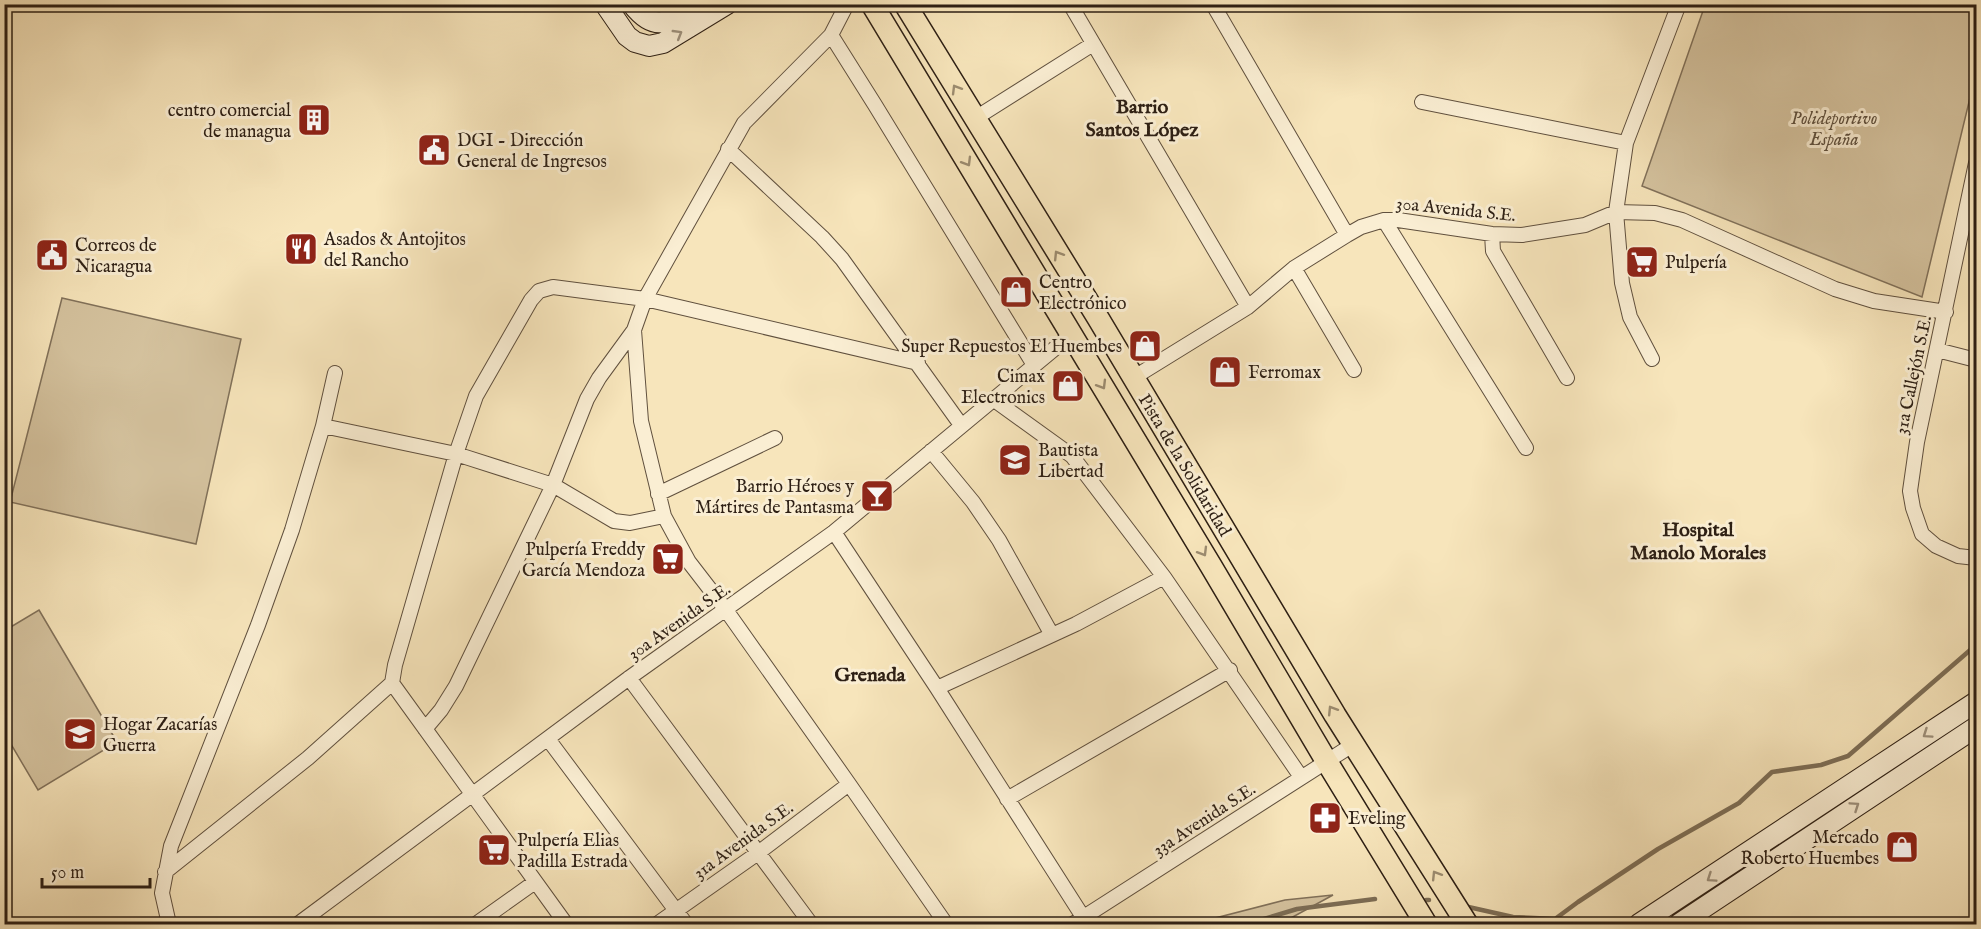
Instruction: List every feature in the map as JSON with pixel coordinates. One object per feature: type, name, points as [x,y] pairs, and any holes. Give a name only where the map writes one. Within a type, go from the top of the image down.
[{"type":"main road","points":[[605,4],[627,36],[649,46],[663,43],[727,4]]},
{"type":"main road","points":[[632,4],[648,21],[657,23],[669,21],[697,4]]},
{"type":"main road","name":"Pista de la Solidaridad","points":[[872,4],[1426,924]]},
{"type":"main road","name":"Pista de la Solidaridad","points":[[905,4],[1281,626],[1467,924]]},
{"type":"main road","points":[[1639,924],[1977,702]]},
{"type":"main road","points":[[1679,924],[1977,727]]},
{"type":"street","points":[[425,729],[441,710],[456,686],[553,485],[587,399],[599,378],[634,330],[645,299],[728,149],[744,123],[831,35],[847,4]]},
{"type":"street","points":[[1070,4],[1248,307]]},
{"type":"street","points":[[1652,359],[1630,317],[1625,295],[1616,212],[1626,143],[1679,4]]},
{"type":"street","points":[[1215,8],[1347,235]]},
{"type":"street","points":[[831,35],[1034,365]]},
{"type":"street","points":[[974,119],[1093,44]]},
{"type":"street","points":[[1422,102],[1626,143]]},
{"type":"street","points":[[728,149],[822,237],[842,260],[962,425]]},
{"type":"street","name":"31a Callejón S.E.","points":[[1977,163],[1917,442],[1911,491],[1913,508],[1922,534],[1936,546],[1958,556],[1977,558]]},
{"type":"street","name":"30a Avenida S.E.","points":[[1133,378],[1248,307],[1294,268],[1360,227],[1384,220],[1492,234],[1522,235],[1585,225],[1616,212],[1655,213],[1682,220],[1835,289],[1874,301],[1946,312]]},
{"type":"street","points":[[1384,220],[1526,448]]},
{"type":"street","points":[[1492,234],[1493,251],[1567,378]]},
{"type":"street","points":[[1294,268],[1354,370]]},
{"type":"street","points":[[165,872],[308,758],[392,683],[395,665],[456,454],[476,396],[531,300],[539,291],[553,287],[645,299],[918,363]]},
{"type":"street","points":[[634,330],[641,421],[664,516],[689,562],[726,610],[946,924]]},
{"type":"street","name":"30a Avenida S.E.","points":[[298,924],[629,678],[834,532],[1071,335]]},
{"type":"street","points":[[1937,350],[1977,360]]},
{"type":"street","points":[[169,924],[162,893],[171,846],[254,635],[292,530],[323,426],[335,373]]},
{"type":"street","points":[[993,399],[1072,456],[1164,577],[1230,670],[1301,777]]},
{"type":"street","points":[[323,426],[456,454],[553,485],[614,521],[630,523],[664,516]]},
{"type":"street","points":[[658,494],[775,438]]},
{"type":"street","points":[[931,451],[973,502],[999,540],[1052,635]]},
{"type":"street","points":[[834,532],[1007,799],[1078,921]]},
{"type":"street","points":[[937,688],[1052,635],[1164,577]]},
{"type":"street","points":[[1007,799],[1230,670]]},
{"type":"street","points":[[629,678],[811,924]]},
{"type":"street","points":[[392,683],[566,924]]},
{"type":"street","points":[[548,738],[686,924]]},
{"type":"street","name":"33a Avenida S.E.","points":[[1078,921],[1354,744]]},
{"type":"street","name":"31a Avenida S.E.","points":[[657,924],[758,853],[849,784]]},
{"type":"street","points":[[476,924],[535,882]]},
{"type":"green space","name":"Polideportivo España","points":[[1705,5],[1976,5],[1976,73],[1922,297],[1642,186]]},
{"type":"green space","points":[[62,298],[241,339],[196,544],[10,502]]},
{"type":"green space","points":[[39,610],[117,742],[38,790],[5,734],[4,631]]},
{"type":"green space","points":[[1333,895],[1280,924],[1192,924],[1285,900]]},
{"type":"waterway","points":[[1464,906],[1513,917],[1555,919],[1658,849],[1739,803],[1772,772],[1821,765],[1848,756],[1976,645]]},
{"type":"waterway","points":[[1247,924],[1297,909],[1375,899]]},
{"type":"place","name":"centro comercial de managua","points":[[314,120]]},
{"type":"place","name":"DGI - Dirección General de Ingresos","points":[[434,150]]},
{"type":"place","name":"Asados & Antojitos del Rancho","points":[[301,249]]},
{"type":"place","name":"Correos de Nicaragua","points":[[52,255]]},
{"type":"place","name":"Pulpería","points":[[1642,262]]},
{"type":"place","name":"Centro Electrónico","points":[[1016,292]]},
{"type":"place","name":"Super Repuestos El Huembes","points":[[1145,346]]},
{"type":"place","name":"Ferromax","points":[[1225,372]]},
{"type":"place","name":"Cimax Electronics","points":[[1068,386]]},
{"type":"place","name":"Bautista Libertad","points":[[1015,460]]},
{"type":"place","name":"Barrio Héroes y Mártires de Pantasma","points":[[877,496]]},
{"type":"place","name":"Pulpería Freddy García Mendoza","points":[[668,559]]},
{"type":"place","name":"Hogar Zacarías Guerra","points":[[80,734]]},
{"type":"place","name":"Eveling","points":[[1325,818]]},
{"type":"place","name":"Mercado Roberto Huembes","points":[[1902,847]]},
{"type":"place","name":"Pulpería Elias Padilla Estrada","points":[[494,850]]},
{"type":"district","name":"Barrio Santos López","points":[[1142,118]]},
{"type":"district","name":"Hospital Manolo Morales","points":[[1698,540]]},
{"type":"district","name":"Grenada","points":[[870,674]]}]
